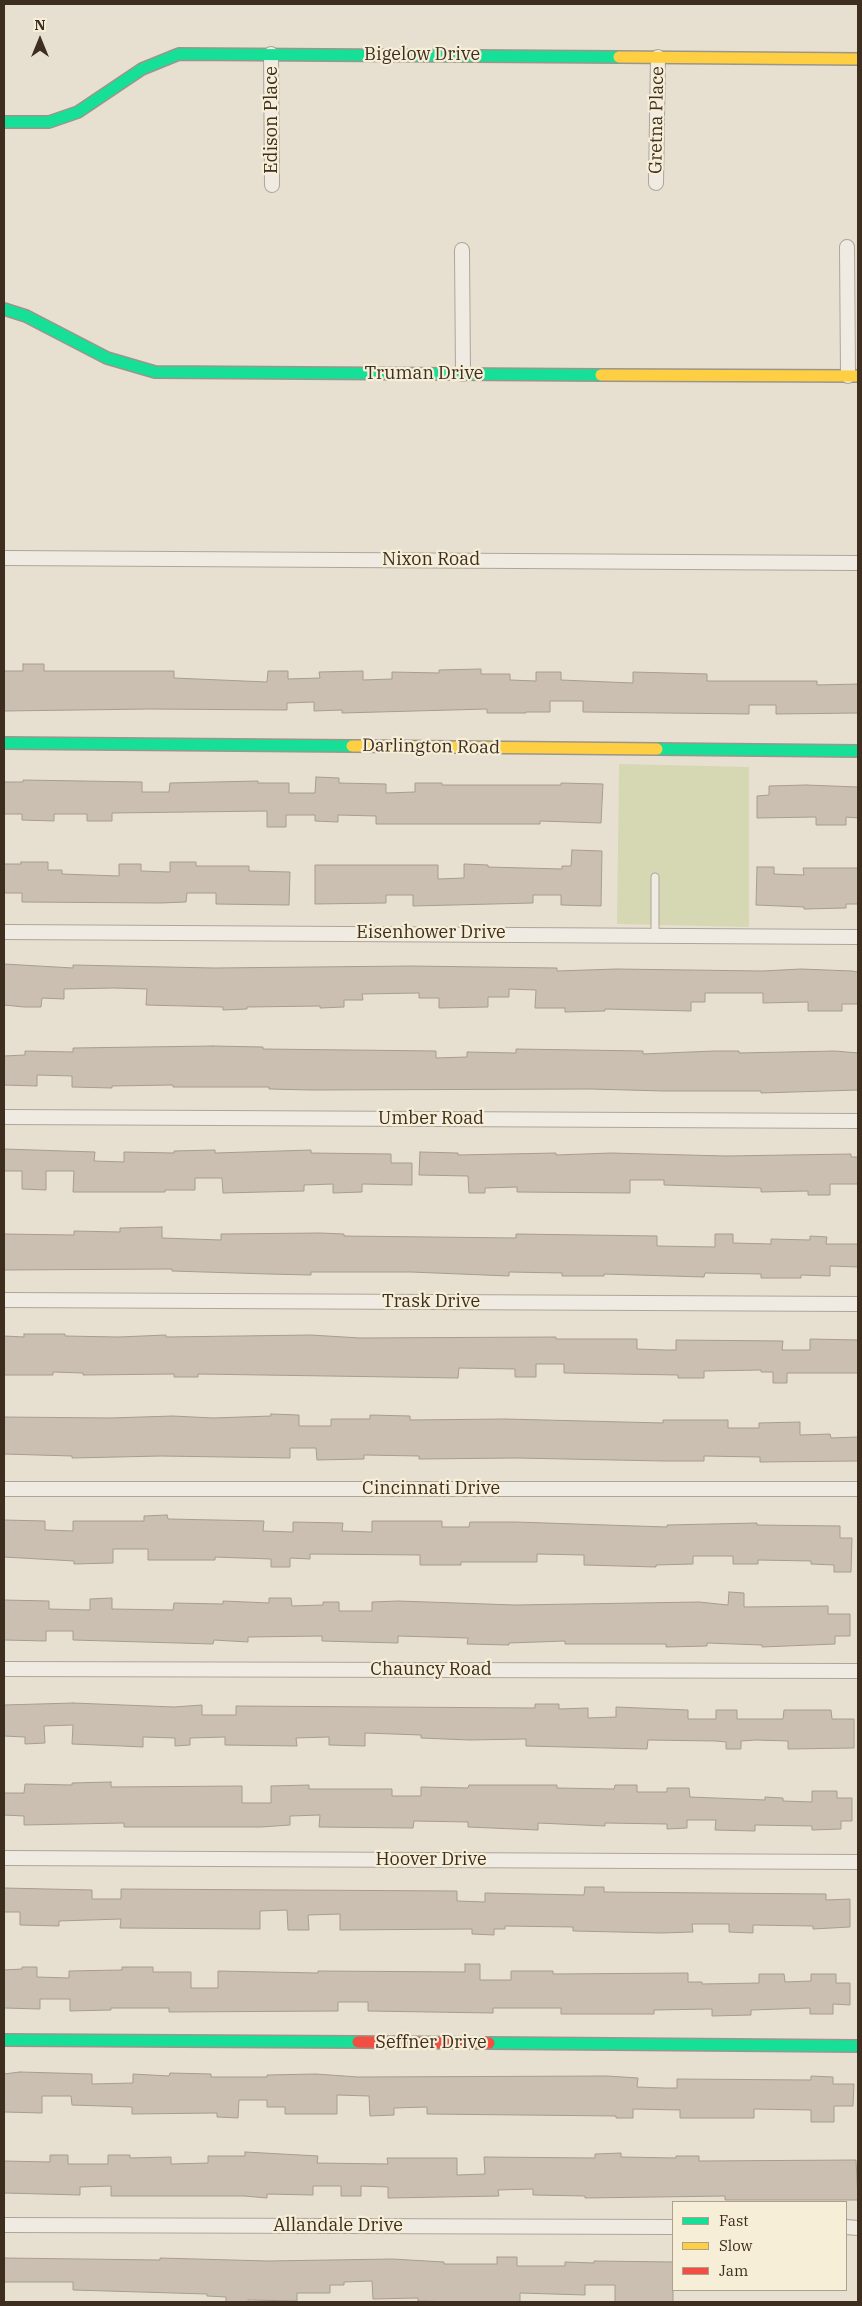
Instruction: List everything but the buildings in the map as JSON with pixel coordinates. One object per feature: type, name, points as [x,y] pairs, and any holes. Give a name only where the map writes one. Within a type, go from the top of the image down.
[{"type":"street","name":"Bigelow Drive","points":[[4,122],[49,122],[78,112],[142,69],[179,54],[858,59]]},
{"type":"street","name":"Edison Place","points":[[271,54],[272,185]]},
{"type":"street","name":"Gretna Place","points":[[656,183],[658,57]]},
{"type":"street","points":[[847,247],[853,376]]},
{"type":"street","points":[[462,250],[463,374]]},
{"type":"street","name":"Truman Drive","points":[[4,308],[26,316],[107,358],[155,372],[853,376]]},
{"type":"street","name":"Nixon Road","points":[[4,558],[858,563]]},
{"type":"street","name":"Darlington Road","points":[[4,743],[858,751]]},
{"type":"street","name":"Eisenhower Drive","points":[[4,932],[655,934],[858,937]]},
{"type":"street","name":"Umber Road","points":[[4,1118],[858,1122]]},
{"type":"street","name":"Trask Drive","points":[[4,1300],[858,1304]]},
{"type":"street","name":"Cincinnati Drive","points":[[4,1488],[858,1489]]},
{"type":"street","name":"Chauncy Road","points":[[4,1668],[858,1671]]},
{"type":"street","name":"Hoover Drive","points":[[4,1858],[858,1862]]},
{"type":"street","name":"Seffner Drive","points":[[4,2040],[858,2046]]},
{"type":"street","name":"Allandale Drive","points":[[4,2226],[672,2227]]},
{"type":"lane","points":[[655,877],[655,934]]},
{"type":"green space","points":[[619,764],[749,767],[749,927],[617,924]]},
{"type":"traffic: fast","points":[[4,122],[49,122],[78,112],[142,69],[179,54],[619,57]]},
{"type":"traffic: fast","points":[[4,309],[26,316],[107,358],[155,372],[601,375]]},
{"type":"traffic: fast","points":[[4,743],[352,746]]},
{"type":"traffic: fast","points":[[657,749],[858,751]]},
{"type":"traffic: fast","points":[[4,2040],[358,2042]]},
{"type":"traffic: fast","points":[[489,2043],[858,2046]]},
{"type":"traffic: slow","points":[[619,57],[858,59]]},
{"type":"traffic: slow","points":[[601,375],[858,376]]},
{"type":"traffic: slow","points":[[352,746],[657,749]]},
{"type":"traffic: jam","points":[[358,2042],[489,2043]]}]
